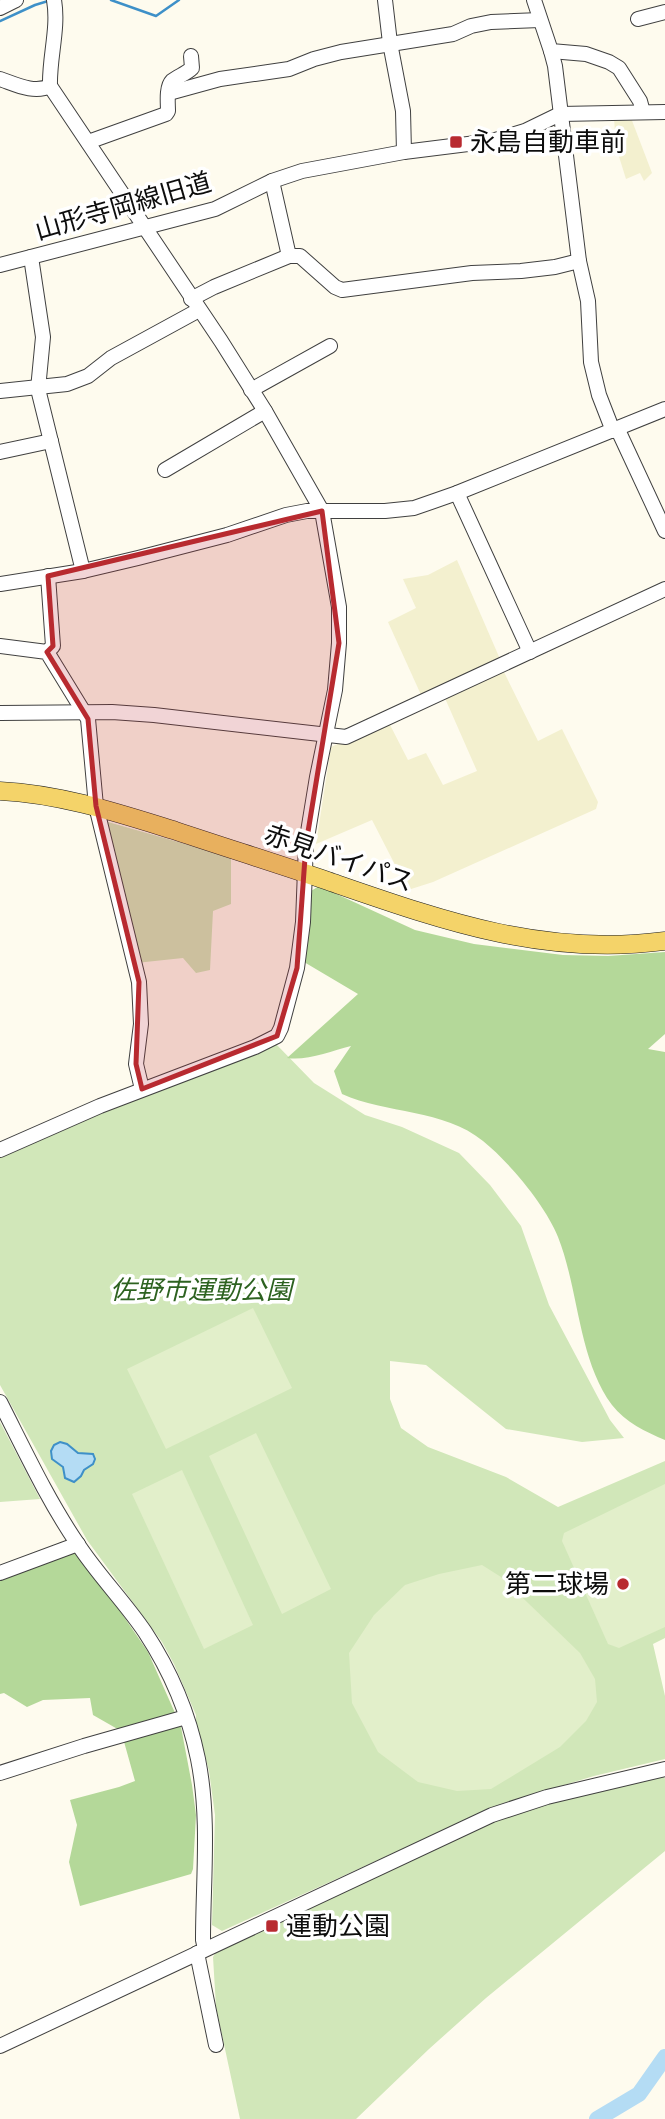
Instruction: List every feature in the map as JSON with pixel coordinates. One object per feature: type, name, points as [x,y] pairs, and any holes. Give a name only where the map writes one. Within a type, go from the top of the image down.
[{"type":"main road","name":"赤見バイパス","points":[[0,791],[34,794],[96,806],[436,918],[521,939],[600,945],[665,941]]},
{"type":"street","points":[[0,8],[16,0]]},
{"type":"street","points":[[0,1150],[142,1089],[255,1047],[276,1036],[285,1018],[297,968],[303,922],[306,844],[335,690],[339,643],[339,607],[322,511],[265,411],[50,86],[56,14],[54,0]]},
{"type":"street","points":[[385,0],[403,111],[404,152]]},
{"type":"street","points":[[534,0],[555,66],[579,261],[588,301],[590,362],[599,395],[665,531]]},
{"type":"street","points":[[638,19],[665,12]]},
{"type":"street","points":[[169,93],[220,79],[289,69],[341,52],[453,33],[491,22],[540,20]]},
{"type":"street","points":[[551,51],[586,54],[620,68],[640,101],[643,112]]},
{"type":"street","points":[[88,142],[166,114],[171,82],[187,74],[192,68],[191,56]]},
{"type":"street","points":[[0,79],[28,88],[44,89],[50,86]]},
{"type":"street","name":"山形寺岡線旧道","points":[[0,265],[215,209],[272,181],[302,171],[404,152],[492,141],[525,131],[560,114],[665,112]]},
{"type":"street","points":[[272,181],[289,256]]},
{"type":"street","points":[[0,391],[38,389],[67,384],[88,376],[111,358],[195,305],[289,256],[300,256],[335,288],[342,290],[555,267],[579,261]]},
{"type":"street","points":[[31,257],[43,337],[38,389],[83,571]]},
{"type":"street","points":[[251,390],[330,346]]},
{"type":"street","points":[[0,584],[83,571],[227,535],[286,515],[414,508],[457,494],[665,409]]},
{"type":"street","points":[[165,470],[265,411]]},
{"type":"street","points":[[0,452],[51,441]]},
{"type":"street","points":[[457,494],[530,652]]},
{"type":"street","points":[[47,652],[53,646],[48,576]]},
{"type":"street","points":[[0,713],[154,715],[346,737],[665,589]]},
{"type":"street","points":[[0,646],[47,652]]},
{"type":"street","points":[[47,652],[88,719],[96,806],[139,982],[141,1024],[136,1064],[142,1089]]},
{"type":"street","points":[[0,1402],[59,1514],[78,1544],[149,1639],[172,1682],[186,1717],[198,1758],[204,1803],[206,1826],[201,1951],[216,2045]]},
{"type":"street","points":[[0,1573],[78,1544]]},
{"type":"street","points":[[0,1773],[186,1717]]},
{"type":"street","points":[[0,2046],[512,1807],[665,1769]]},
{"type":"highlighted area","points":[[322,511],[339,643],[306,844],[297,968],[277,1036],[142,1089],[136,1064],[139,982],[96,806],[88,719],[47,652],[53,646],[48,576]]},
{"type":"shaded area","points":[[614,118],[631,118],[652,173],[644,181],[640,173],[626,179],[616,147]]},
{"type":"shaded area","points":[[457,560],[500,659],[422,697],[388,622],[416,608],[403,579],[428,575]]},
{"type":"shaded area","points":[[502,668],[538,741],[562,729],[598,802],[596,809],[433,882],[408,890],[372,820],[316,844],[331,747],[388,721],[408,760],[426,753],[443,785],[477,771],[444,696]]},
{"type":"green space","points":[[101,820],[231,857],[231,904],[213,911],[210,970],[196,973],[183,958],[136,963]]},
{"type":"green space","points":[[319,886],[415,930],[474,944],[563,955],[608,956],[665,952],[665,1034],[648,1049],[665,1052],[665,1440],[623,1417],[601,1387],[592,1367],[558,1237],[536,1199],[504,1160],[483,1141],[451,1123],[342,1094],[334,1071],[351,1046],[311,1057],[287,1058],[358,994],[304,962],[311,891]]},
{"type":"green space","name":"佐野市運動公園","points":[[275,1043],[314,1083],[365,1115],[402,1127],[459,1153],[490,1185],[521,1226],[549,1305],[610,1420],[624,1438],[582,1442],[506,1429],[426,1365],[390,1361],[390,1399],[401,1428],[428,1447],[506,1477],[558,1507],[665,1461],[665,1638],[653,1644],[665,1696],[665,1759],[594,1776],[501,1804],[222,1931],[212,1925],[215,1815],[209,1771],[196,1715],[162,1642],[87,1540],[0,1385],[0,1156],[99,1113]]},
{"type":"green space","points":[[253,1308],[292,1388],[166,1449],[127,1369]]},
{"type":"green space","points":[[0,1422],[40,1499],[0,1502]]},
{"type":"green space","points":[[256,1433],[331,1589],[282,1614],[209,1456]]},
{"type":"green space","points":[[182,1470],[253,1625],[204,1649],[132,1494]]},
{"type":"green space","name":"第二球場","points":[[665,1484],[665,1627],[619,1648],[608,1644],[562,1541],[564,1533]]},
{"type":"green space","points":[[69,1552],[77,1553],[148,1652],[175,1713],[169,1718],[171,1727],[181,1727],[196,1815],[191,1874],[80,1906],[69,1862],[77,1825],[70,1800],[135,1781],[121,1731],[93,1715],[90,1698],[43,1700],[27,1707],[4,1693],[0,1694],[0,1577]]},
{"type":"green space","points":[[482,1565],[501,1577],[580,1653],[595,1679],[597,1702],[586,1721],[560,1747],[491,1789],[457,1791],[418,1782],[378,1752],[352,1703],[349,1653],[374,1615],[405,1585]]},
{"type":"green space","points":[[663,1774],[665,1851],[486,1998],[356,2119],[240,2119],[216,2007],[213,1957],[217,1950],[480,1826],[524,1808]]},
{"type":"water","points":[[60,1442],[78,1453],[93,1454],[95,1459],[74,1482],[65,1478],[63,1467],[52,1459],[51,1451],[54,1445]]},
{"type":"waterway","points":[[111,0],[156,16],[179,0]]},
{"type":"waterway","points":[[0,21],[48,1]]},
{"type":"waterway","points":[[597,2119],[639,2094],[665,2057]]},
{"type":"place","name":"永島自動車前","points":[[456,142]]},
{"type":"place","name":"第二球場","points":[[623,1584]]},
{"type":"place","name":"運動公園","points":[[272,1926]]}]
